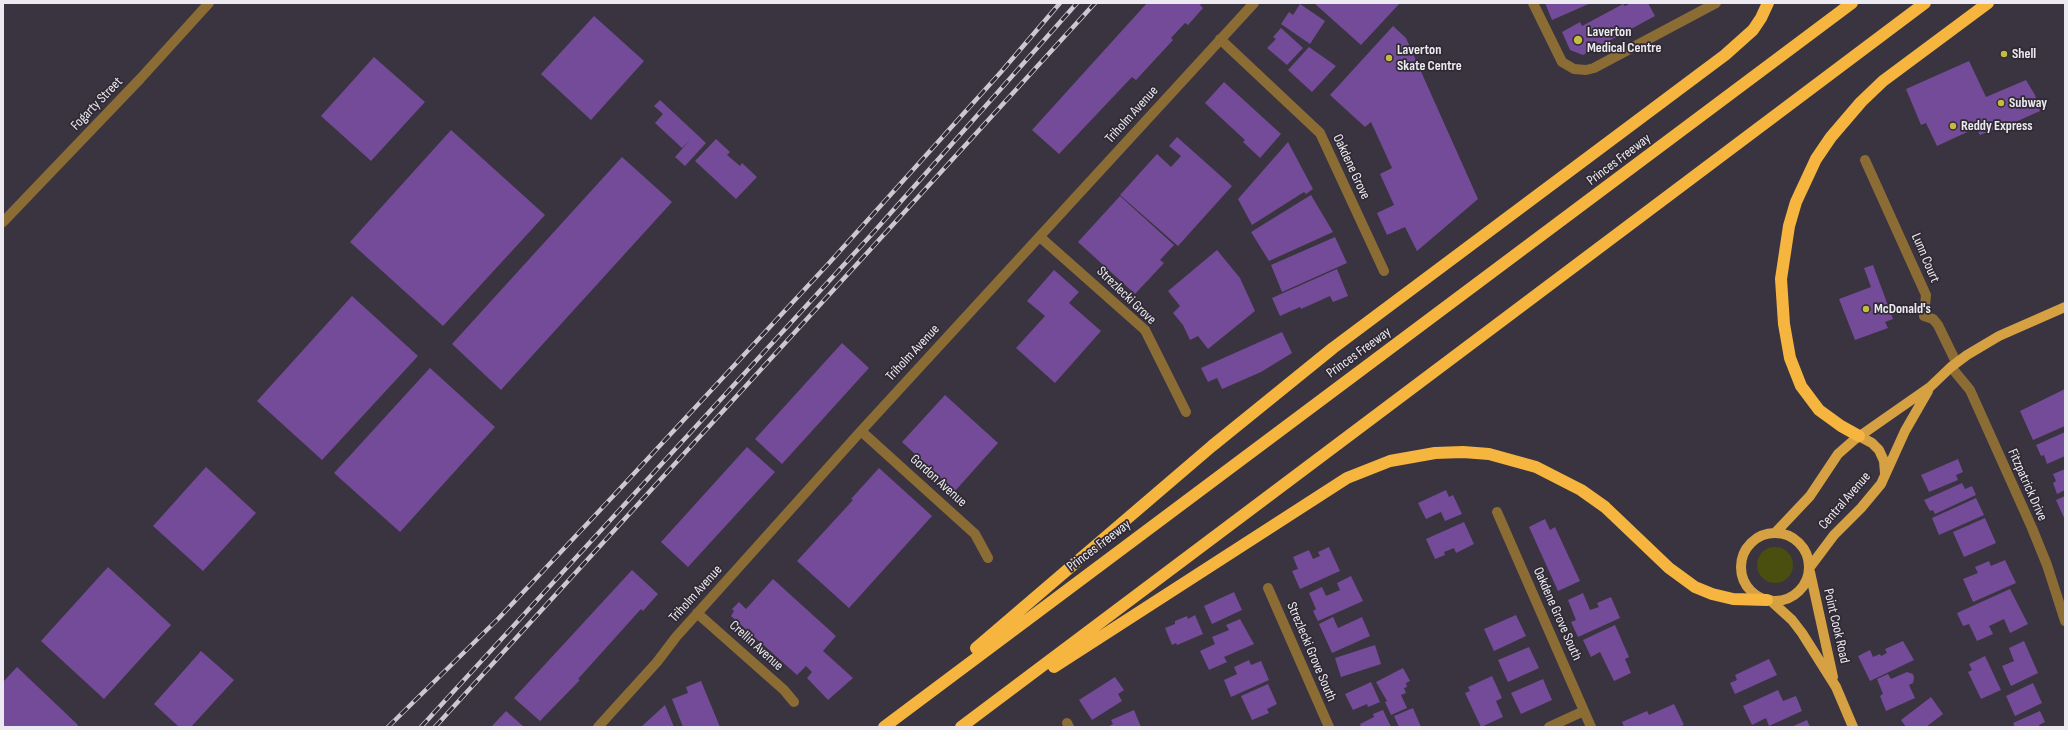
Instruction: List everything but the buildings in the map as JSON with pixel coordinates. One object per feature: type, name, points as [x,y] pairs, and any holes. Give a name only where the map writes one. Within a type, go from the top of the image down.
[{"type":"highway","points":[[885,726],[1212,446],[1333,348],[1726,55],[1753,30],[1768,3]]},
{"type":"highway","name":"Princes Freeway","points":[[885,726],[1852,3]]},
{"type":"highway","points":[[961,727],[1925,3]]},
{"type":"highway","points":[[1859,436],[1840,426],[1819,410],[1801,386],[1790,358],[1783,319],[1781,278],[1789,226],[1796,202],[1816,158],[1838,128],[1861,102],[1894,72],[1988,3]]},
{"type":"highway","points":[[975,716],[1142,612],[1330,488],[1370,468],[1413,455],[1463,452],[1511,459],[1536,467],[1581,490],[1605,507],[1669,568],[1695,587],[1712,594],[1733,599],[1769,600]]},
{"type":"main road","name":"Central Avenue","points":[[1776,532],[1810,496],[1838,454],[1859,436],[1930,387],[1953,365],[1999,336],[2065,307]]},
{"type":"main road","name":"Central Avenue","points":[[1810,569],[1834,535],[1866,504],[1884,479],[1905,431],[1930,387]]},
{"type":"main road","points":[[1859,436],[1872,443],[1883,456],[1886,468],[1884,479]]},
{"type":"main road","points":[[1776,532],[1789,535],[1800,543],[1808,554],[1810,569],[1805,584],[1796,594],[1783,600],[1769,600],[1756,595],[1745,584],[1741,574],[1741,561],[1747,548],[1756,539],[1768,533],[1776,532]]},
{"type":"main road","name":"Point Cook Road","points":[[1810,569],[1836,687]]},
{"type":"main road","name":"Point Cook Road","points":[[1769,600],[1797,626],[1836,687],[1853,727]]},
{"type":"street","name":"Fogarty Street","points":[[3,222],[140,79],[209,3]]},
{"type":"street","name":"Triholm Avenue","points":[[598,727],[861,431],[1254,3]]},
{"type":"street","points":[[1533,3],[1562,62],[1569,67],[1580,70],[1594,68],[1716,3]]},
{"type":"street","name":"Oakdene Grove","points":[[1220,39],[1320,133],[1384,271]]},
{"type":"street","name":"Lunn Court","points":[[1865,160],[1926,295],[1924,316],[1931,318],[1938,325],[1953,365]]},
{"type":"street","name":"Strezlecki Grove","points":[[1040,237],[1145,330],[1186,412]]},
{"type":"street","name":"Fitzpatrick Drive","points":[[1953,365],[1970,390],[2032,528],[2047,565],[2065,621]]},
{"type":"street","name":"Gordon Avenue","points":[[861,431],[975,534],[988,558]]},
{"type":"street","name":"Oakdene Grove South","points":[[1497,512],[1591,727]]},
{"type":"street","name":"Strezlecki Grove South","points":[[1268,588],[1329,727]]},
{"type":"street","name":"Crellin Avenue","points":[[698,613],[784,690],[794,702]]},
{"type":"street","points":[[1549,727],[1584,711]]},
{"type":"green space","points":[[1779,547],[1788,552],[1792,558],[1792,572],[1788,578],[1779,583],[1771,583],[1762,578],[1758,572],[1757,561],[1762,552],[1768,548]]},
{"type":"railway","points":[[388,727],[498,619],[616,493],[830,262],[1001,72],[1060,3]]},
{"type":"railway","points":[[421,727],[872,234],[1077,3]]},
{"type":"railway","points":[[435,727],[1095,3]]},
{"type":"place","name":"Laverton Medical Centre","points":[[1578,40]]},
{"type":"place","name":"Shell","points":[[2004,54]]},
{"type":"place","name":"Laverton Skate Centre","points":[[1389,58]]},
{"type":"place","name":"Subway","points":[[2001,103]]},
{"type":"place","name":"Reddy Express","points":[[1953,126]]},
{"type":"place","name":"McDonald's","points":[[1866,309]]}]
